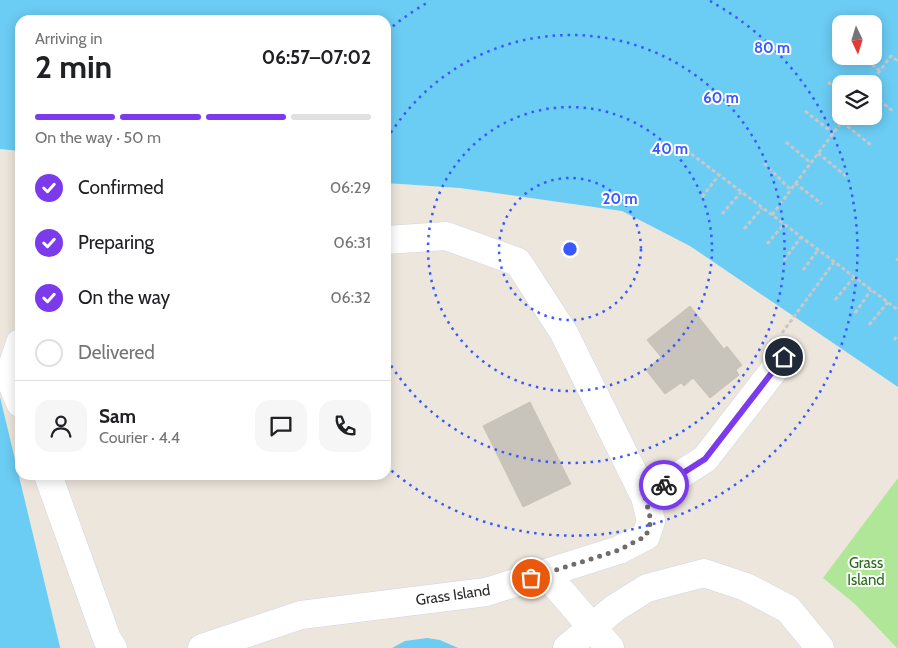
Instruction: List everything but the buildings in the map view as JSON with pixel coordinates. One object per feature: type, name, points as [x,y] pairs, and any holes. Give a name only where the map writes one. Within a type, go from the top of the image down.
[{"type":"street","name":"Grass Island","points":[[202,648],[301,615],[486,592],[619,550],[646,536],[651,521],[645,497],[564,333],[518,262],[446,236],[391,240]]},
{"type":"street","points":[[645,497],[705,459],[782,346]]},
{"type":"street","points":[[15,358],[9,376],[15,391]]},
{"type":"street","points":[[50,480],[107,639],[113,648]]},
{"type":"street","points":[[567,648],[615,608],[647,588],[704,573],[746,586],[788,609],[820,648]]},
{"type":"street","points":[[546,574],[610,648]]},
{"type":"path","points":[[877,75],[891,56],[898,61]]},
{"type":"path","points":[[873,65],[880,71]]},
{"type":"path","points":[[828,82],[832,85]]},
{"type":"path","points":[[882,102],[894,112]]},
{"type":"path","points":[[804,111],[833,133]]},
{"type":"path","points":[[772,215],[840,125]]},
{"type":"path","points":[[846,125],[871,145]]},
{"type":"path","points":[[786,142],[811,163]]},
{"type":"path","points":[[686,150],[898,310]]},
{"type":"path","points":[[818,153],[846,176]]},
{"type":"path","points":[[764,163],[791,190]]},
{"type":"path","points":[[702,197],[719,175]]},
{"type":"path","points":[[796,183],[822,204]]},
{"type":"path","points":[[722,214],[741,192]]},
{"type":"path","points":[[744,229],[762,208]]},
{"type":"path","points":[[767,244],[784,224]]},
{"type":"path","points":[[784,260],[801,237]]},
{"type":"path","points":[[803,270],[818,250]]},
{"type":"path","points":[[782,346],[834,262]]},
{"type":"path","points":[[835,300],[854,276]]},
{"type":"path","points":[[855,313],[871,290]]},
{"type":"path","points":[[869,325],[888,302]]},
{"type":"path","points":[[894,340],[898,335]]},
{"type":"green space","name":"Grass Island","points":[[898,478],[897,648],[855,604],[823,578]]},
{"type":"water","points":[[0,0],[898,0],[898,387],[690,246],[622,211],[460,188],[391,183],[391,15],[15,15],[15,150],[0,149]]},
{"type":"water","points":[[0,397],[15,460],[15,480],[20,480],[60,648],[0,648]]},
{"type":"water","points":[[427,638],[440,640],[458,648],[392,648],[405,641]]},
{"type":"way so far","points":[[531,578],[619,550],[646,536],[651,521],[645,497],[664,485]]},
{"type":"route","points":[[664,485],[705,459],[784,357]]}]
